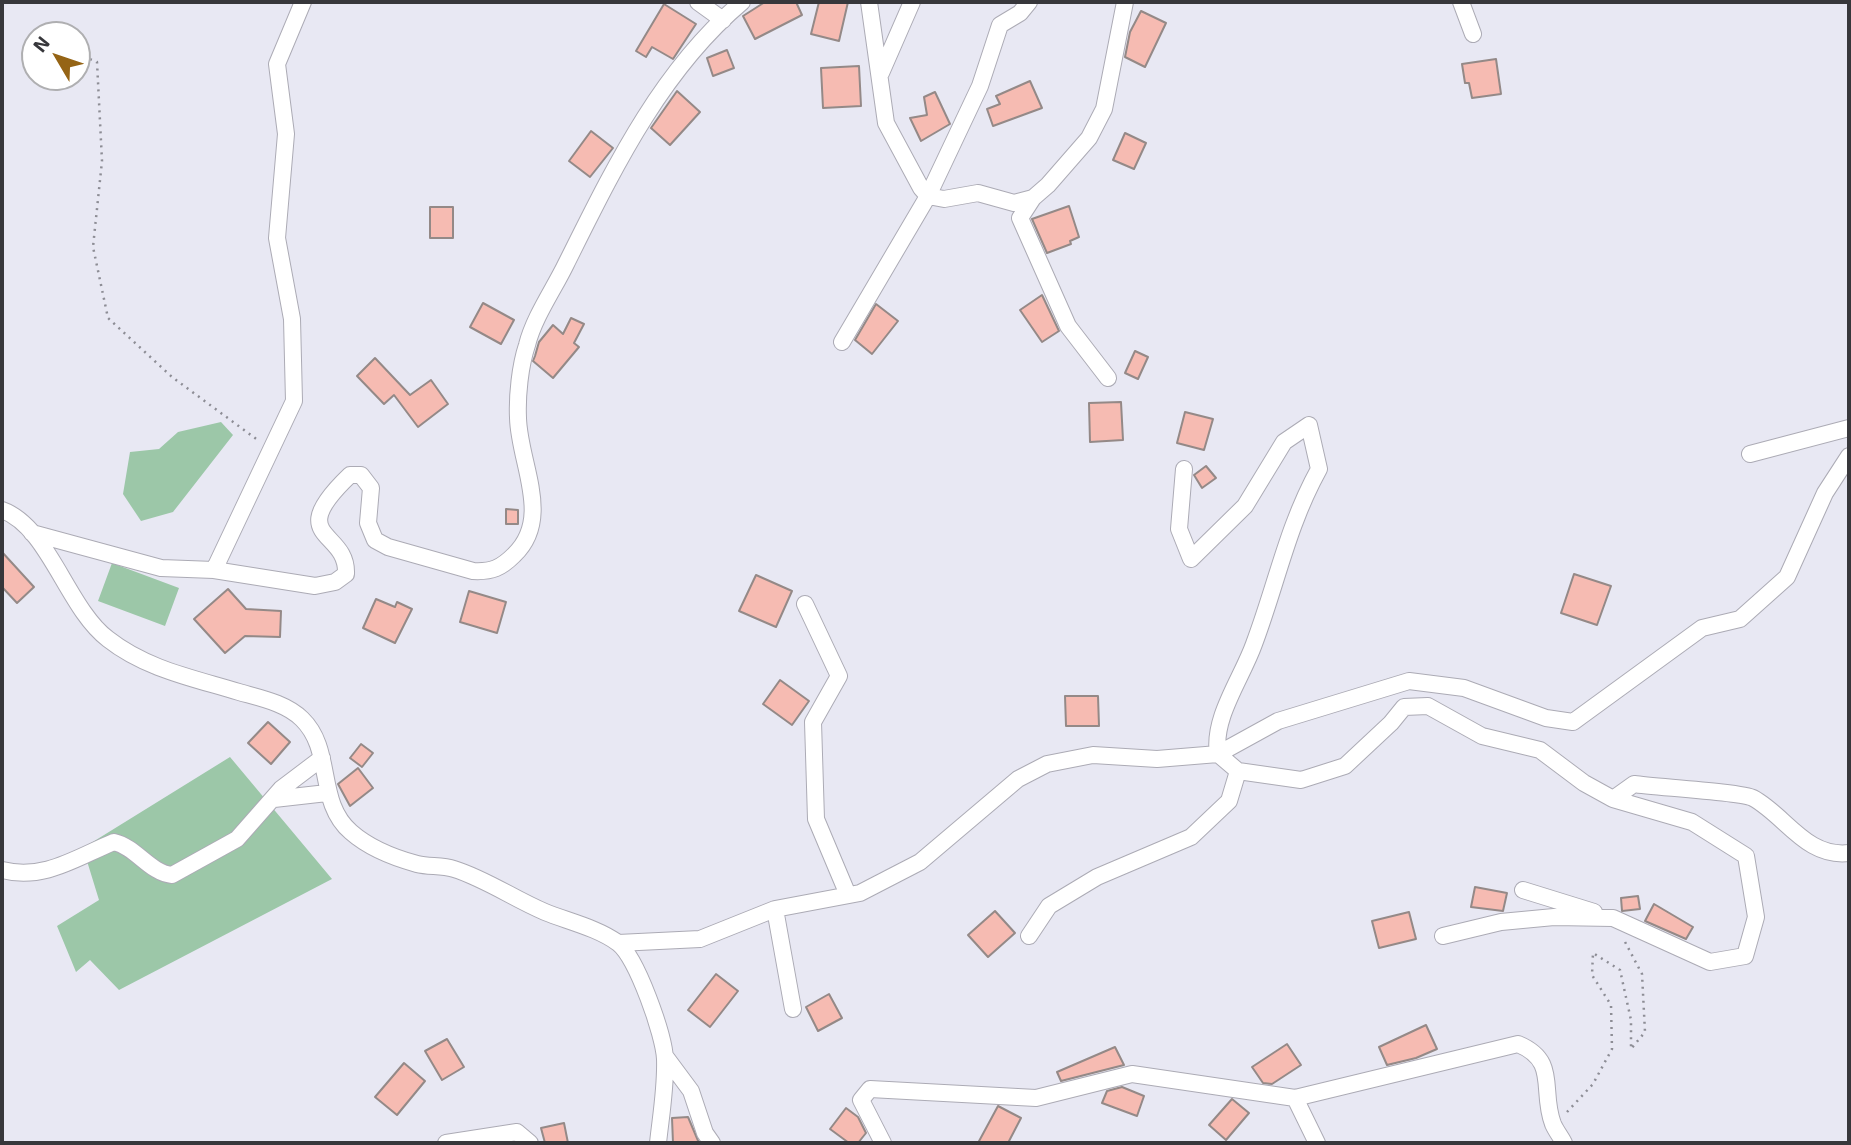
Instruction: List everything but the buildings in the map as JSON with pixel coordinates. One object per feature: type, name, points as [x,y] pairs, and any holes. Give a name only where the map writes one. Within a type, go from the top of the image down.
[{"type":"street","points":[[214,570],[294,401],[292,319],[277,238],[286,134],[277,64],[303,2]]},
{"type":"street","points":[[698,2],[723,20]]},
{"type":"street","points":[[32,533],[161,568],[214,570],[315,586],[335,583],[346,574],[346,565],[324,536],[319,524],[320,511],[350,475],[361,475],[372,488],[368,523],[371,534],[388,547],[473,571],[487,572],[502,567],[519,550],[531,528],[534,510],[518,418],[527,344],[609,176],[631,138],[682,65],[742,2]]},
{"type":"street","points":[[869,2],[886,123],[928,196],[944,199],[978,193],[1014,203],[1033,198]]},
{"type":"street","points":[[880,75],[912,2]]},
{"type":"street","points":[[842,342],[928,196],[980,86],[1000,25],[1020,13],[1029,2]]},
{"type":"street","points":[[1108,378],[1068,326],[1020,218],[1033,198],[1089,138],[1100,117],[1125,2]]},
{"type":"street","points":[[1461,2],[1473,34]]},
{"type":"street","points":[[1184,469],[1179,529],[1191,559],[1245,506],[1284,442],[1308,425],[1319,469],[1298,508],[1254,644],[1215,737],[1218,754],[1238,771],[1301,780],[1345,766],[1391,723],[1404,707],[1428,706],[1482,736],[1540,750],[1584,783],[1613,799],[1692,822],[1746,856],[1756,917],[1745,956],[1710,962],[1613,918],[1523,890]]},
{"type":"street","points":[[1750,454],[1849,428]]},
{"type":"street","points":[[2,510],[11,514],[32,533],[86,616],[105,638],[153,667],[277,703],[301,718],[320,743],[327,793],[348,830],[369,845],[417,864],[450,868],[470,874],[541,911],[618,943],[700,939],[775,909],[860,893],[920,862],[1018,779],[1046,764],[1093,755],[1157,760],[1218,754],[1278,721],[1409,681],[1464,688],[1546,718],[1573,722],[1702,628],[1740,619],[1787,577],[1825,493],[1849,456]]},
{"type":"street","points":[[805,604],[839,676],[813,722],[816,819],[848,895]]},
{"type":"street","points":[[2,870],[17,874],[50,870],[114,842],[127,845],[151,865],[172,875],[237,839],[281,789],[322,758]]},
{"type":"street","points":[[1029,936],[1049,906],[1097,877],[1191,837],[1229,802],[1238,771]]},
{"type":"street","points":[[1613,799],[1634,784],[1752,796],[1800,839],[1840,854],[1849,853]]},
{"type":"street","points":[[274,799],[327,793]]},
{"type":"street","points":[[775,909],[793,1009]]},
{"type":"street","points":[[1443,936],[1501,922],[1554,917],[1613,918]]},
{"type":"street","points":[[618,943],[636,967],[665,1056],[691,1091],[705,1133],[712,1143]]},
{"type":"street","points":[[883,1143],[861,1100],[870,1088],[1036,1098],[1132,1074],[1295,1098],[1518,1044],[1535,1051],[1544,1064],[1552,1123],[1561,1138]]},
{"type":"street","points":[[658,1143],[665,1056]]},
{"type":"street","points":[[1295,1098],[1317,1143]]},
{"type":"street","points":[[446,1143],[517,1132],[530,1143]]},
{"type":"path","points":[[91,60],[97,62],[102,161],[93,247],[108,318],[172,377],[270,449]]},
{"type":"path","points":[[1561,1138],[1568,1110],[1593,1084],[1612,1049],[1611,1005],[1592,975],[1593,953],[1620,970],[1631,1020],[1631,1049],[1645,1032],[1642,974],[1613,918]]},
{"type":"green space","points":[[221,422],[233,435],[173,512],[141,521],[123,494],[130,452],[159,449],[178,432]]},
{"type":"green space","points":[[112,563],[179,588],[165,626],[98,601]]},
{"type":"green space","points":[[230,757],[332,879],[119,990],[90,960],[76,972],[57,926],[99,900],[83,848]]}]
